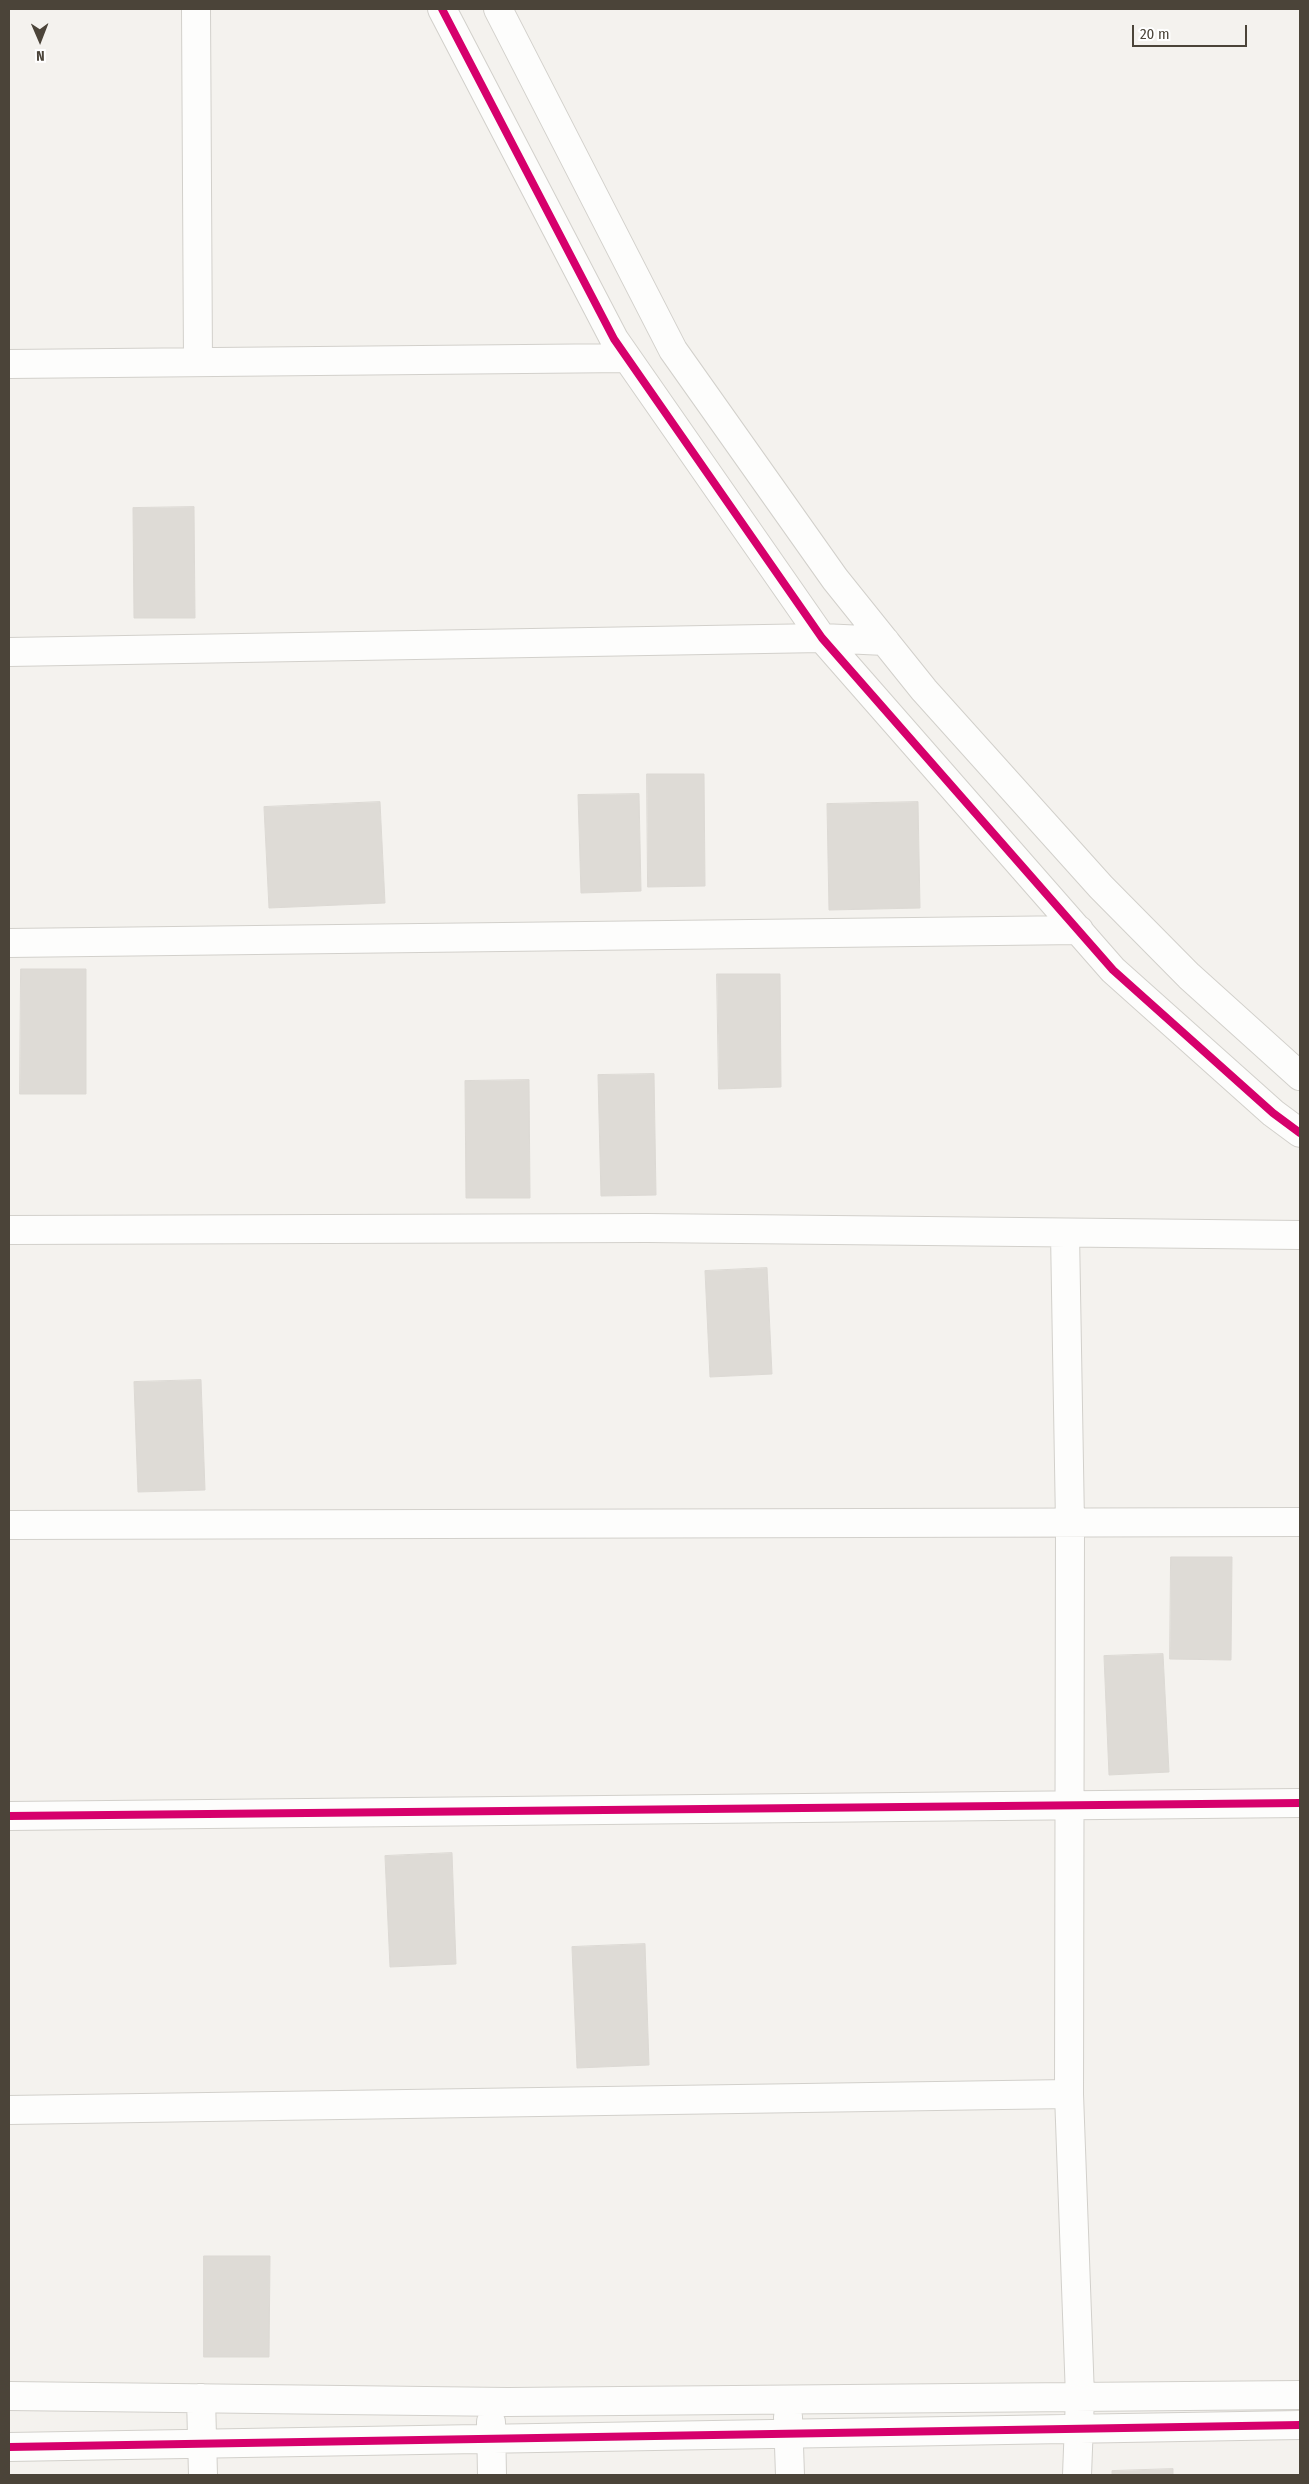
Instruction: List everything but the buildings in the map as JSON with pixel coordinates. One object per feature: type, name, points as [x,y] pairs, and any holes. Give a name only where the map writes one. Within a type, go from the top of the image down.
[{"type":"street","points":[[196,9],[198,362]]},
{"type":"street","points":[[442,9],[614,338],[822,638],[1113,970],[1273,1113],[1300,1132]]},
{"type":"street","points":[[498,9],[673,350],[835,579],[924,690],[1101,887],[1189,976],[1300,1076]]},
{"type":"street","points":[[9,364],[627,358]]},
{"type":"street","points":[[9,652],[822,638],[885,641]]},
{"type":"street","points":[[9,943],[1079,930]]},
{"type":"street","points":[[9,1230],[647,1228],[1300,1235]]},
{"type":"street","points":[[1065,1233],[1070,1522],[1068,1805],[1069,2094],[1080,2398],[1077,2475]]},
{"type":"street","points":[[9,1525],[1300,1522]]},
{"type":"street","points":[[9,1816],[1300,1804]]},
{"type":"street","points":[[9,2110],[1069,2094]]},
{"type":"street","points":[[9,2396],[490,2401],[1300,2395]]},
{"type":"street","points":[[201,2398],[204,2475]]},
{"type":"street","points":[[786,2399],[791,2434],[790,2475]]},
{"type":"street","points":[[490,2401],[492,2475]]},
{"type":"street","points":[[9,2448],[1300,2426]]},
{"type":"cycle path","points":[[442,9],[614,339],[822,638],[1113,970],[1273,1113],[1300,1133]]},
{"type":"cycle path","points":[[9,1816],[1300,1803]]},
{"type":"cycle path","points":[[9,2447],[1300,2425]]}]
